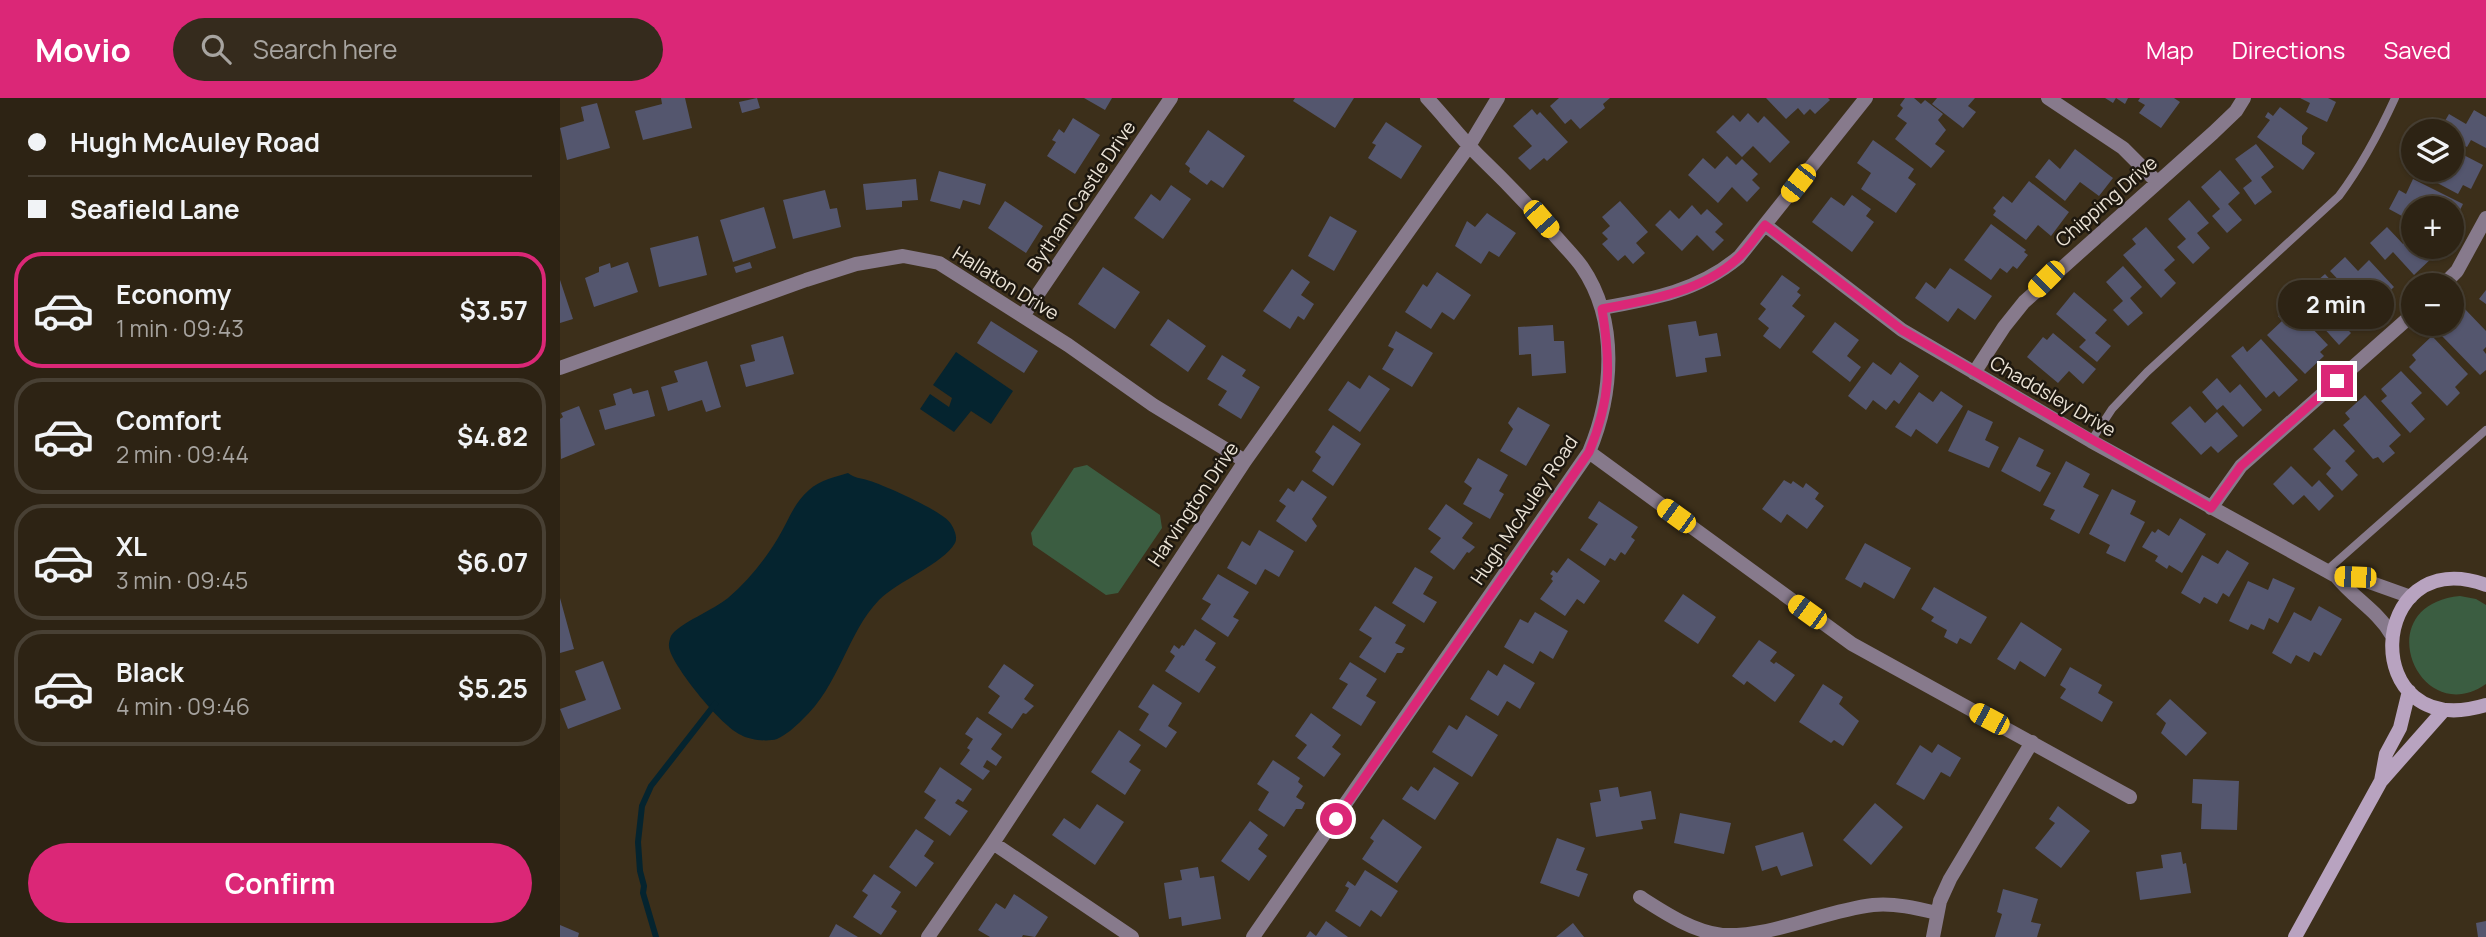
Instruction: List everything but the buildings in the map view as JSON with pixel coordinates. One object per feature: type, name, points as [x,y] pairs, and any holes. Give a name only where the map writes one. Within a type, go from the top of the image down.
[{"type":"street","name":"Bytham Castle Drive","points":[[1023,316],[1171,98]]},
{"type":"street","name":"Hugh McAuley Road","points":[[1253,937],[1589,452],[1598,430],[1608,387],[1609,351],[1602,309],[1582,267],[1528,203],[1469,146],[1427,98]]},
{"type":"street","name":"Harvington Drive","points":[[928,937],[1245,461],[1469,146],[1498,98]]},
{"type":"street","points":[[1602,309],[1680,291],[1719,274],[1739,257],[1866,98]]},
{"type":"street","points":[[2048,98],[2123,148],[2157,182]]},
{"type":"street","name":"Chipping Drive","points":[[1974,373],[2024,302],[2236,111],[2244,98]]},
{"type":"street","points":[[2455,273],[2486,218]]},
{"type":"street","name":"Chaddsley Drive","points":[[1765,225],[1902,330],[2091,440],[2331,574],[2349,593],[2383,620],[2392,634]]},
{"type":"street","name":"Hallaton Drive","points":[[560,368],[806,280],[856,264],[903,256],[939,263],[1023,316],[1153,405],[1245,461]]},
{"type":"street","points":[[2211,508],[2241,466],[2401,325]]},
{"type":"street","points":[[1589,452],[1852,645],[2130,797]]},
{"type":"street","name":"Chaddsley Drive","points":[[2331,574],[2355,577],[2411,597]]},
{"type":"street","points":[[2486,585],[2470,579],[2449,578],[2429,584],[2411,597],[2398,614],[2392,634],[2391,655],[2398,675],[2409,691],[2425,704],[2444,710],[2466,711],[2486,705]]},
{"type":"street","points":[[2381,780],[2386,754],[2400,728],[2409,691]]},
{"type":"street","points":[[2295,937],[2381,780],[2444,710]]},
{"type":"street","points":[[1933,937],[1940,901],[1962,855],[2032,742]]},
{"type":"street","points":[[993,842],[1132,937]]},
{"type":"street","points":[[1640,897],[1689,926],[1724,936],[1751,936],[1777,931],[1844,911],[1875,905],[1910,906],[1937,913]]},
{"type":"lane","points":[[2091,440],[2112,409],[2147,372],[2339,196],[2375,142],[2395,98]]},
{"type":"lane","points":[[2331,574],[2486,430]]},
{"type":"green space","points":[[1087,465],[1160,515],[1162,528],[1118,593],[1106,595],[1033,545],[1031,533],[1074,468]]},
{"type":"green space","points":[[2460,596],[2476,599],[2486,605],[2486,684],[2462,694],[2440,691],[2424,679],[2413,661],[2409,640],[2415,620],[2431,604]]},
{"type":"water","points":[[956,352],[1013,391],[991,424],[971,411],[954,432],[920,409],[930,394],[949,407],[952,398],[933,385]]},
{"type":"water","points":[[848,473],[926,506],[951,524],[956,541],[941,558],[879,600],[859,628],[826,691],[796,725],[773,740],[745,737],[722,721],[690,684],[670,651],[671,636],[728,598],[742,585],[767,555],[795,507],[809,490],[823,481]]},
{"type":"waterway","points":[[656,937],[643,893],[640,871],[638,842],[642,806],[651,786],[715,704]]},
{"type":"route","points":[[1336,819],[1589,452],[1598,430],[1608,387],[1609,351],[1602,309],[1690,288],[1719,274],[1739,257],[1765,225],[1902,330],[2211,508],[2241,466],[2337,381]]}]
